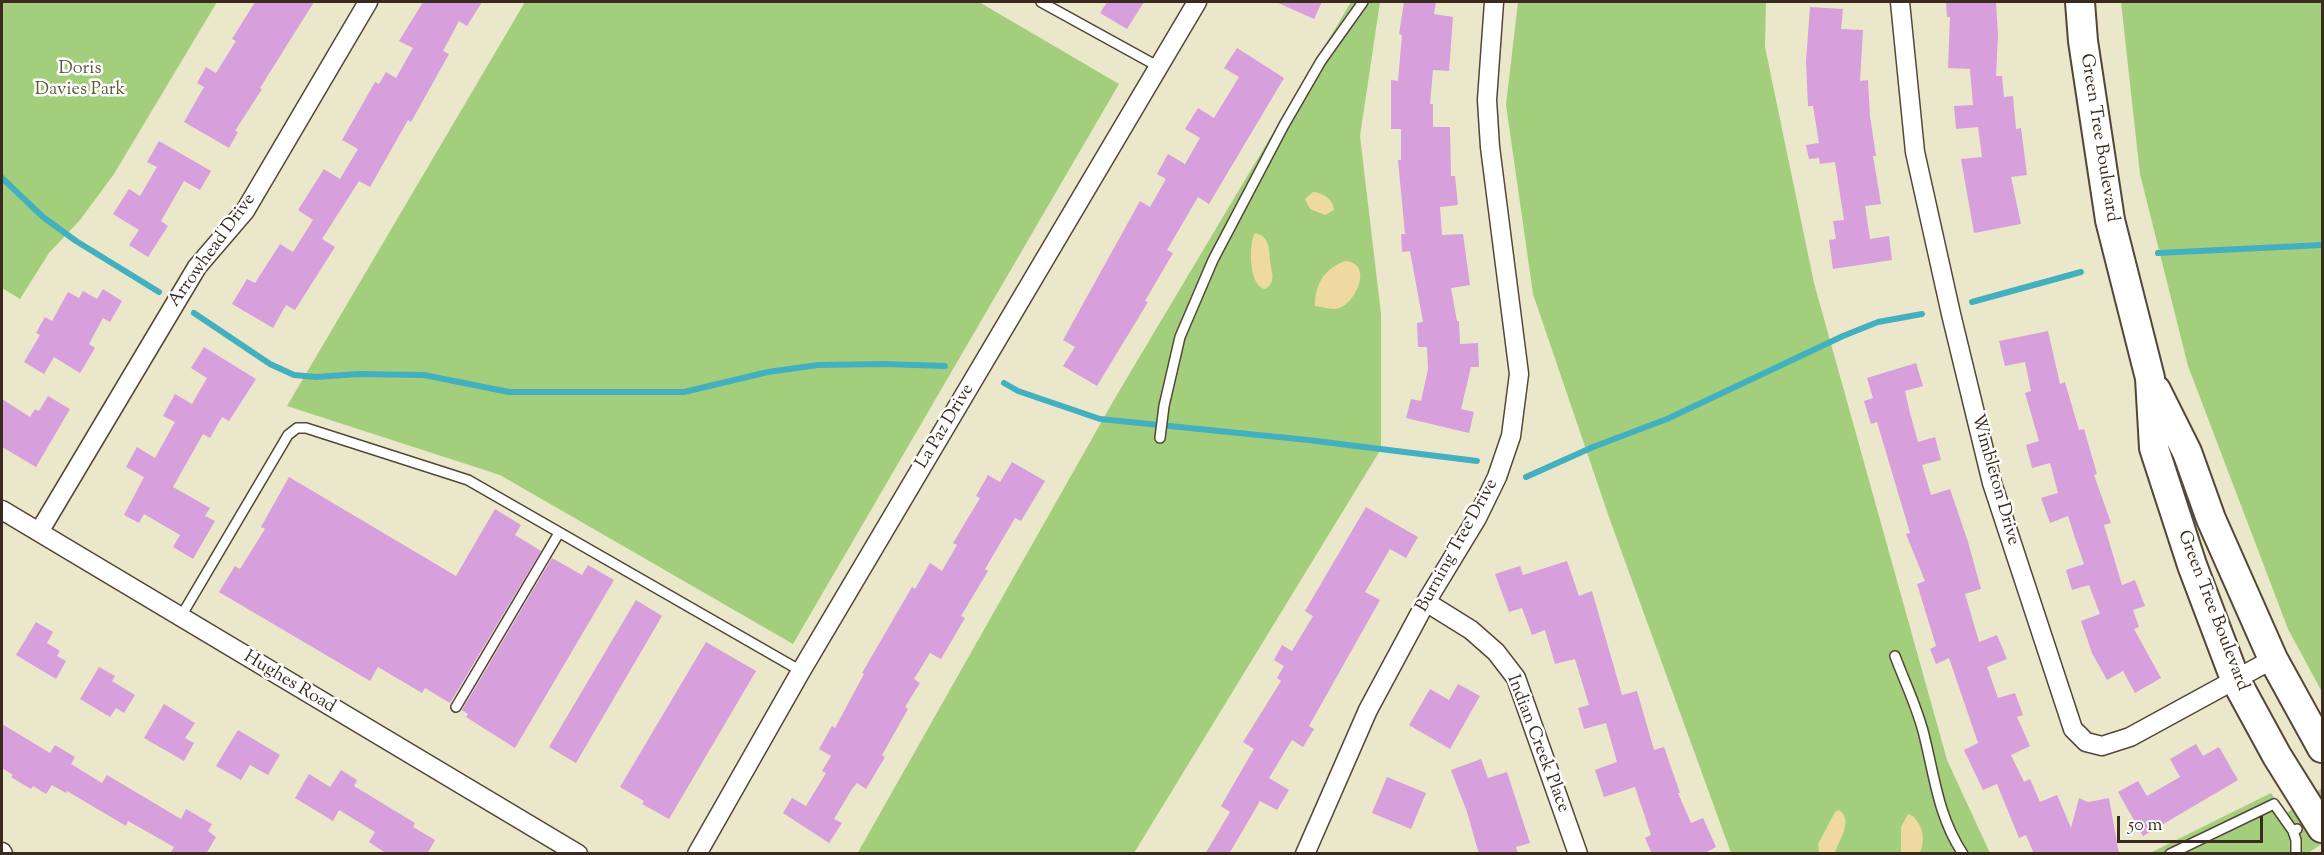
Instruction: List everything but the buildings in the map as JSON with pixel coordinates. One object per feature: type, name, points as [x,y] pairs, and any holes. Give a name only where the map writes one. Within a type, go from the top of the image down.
[{"type":"main road","name":"Green Tree Boulevard","points":[[2080,2],[2083,41],[2110,220],[2150,378],[2154,448],[2192,564],[2235,679],[2277,756],[2304,830]]},
{"type":"main road","name":"Green Tree Boulevard","points":[[2150,378],[2187,452],[2211,519],[2273,659],[2322,748]]},
{"type":"street","name":"Arrowhead Drive","points":[[39,532],[197,267],[245,211],[368,2]]},
{"type":"street","name":"La Paz Drive","points":[[697,854],[801,671],[1197,2]]},
{"type":"street","name":"Burning Tree Drive","points":[[1305,854],[1368,710],[1426,603],[1477,518],[1497,477],[1511,436],[1519,374],[1490,147],[1487,100],[1494,2]]},
{"type":"street","name":"Wimbleton Drive","points":[[1900,2],[1915,152],[1951,314],[1992,483],[2073,729],[2086,742],[2102,746],[2130,737],[2273,659]]},
{"type":"street","name":"Hughes Road","points":[[2,510],[578,854]]},
{"type":"street","name":"Indian Creek Place","points":[[1426,603],[1471,630],[1496,652],[1516,678],[1578,854]]},
{"type":"lane","points":[[1041,2],[1159,67]]},
{"type":"lane","points":[[1160,438],[1164,406],[1180,337],[1213,260],[1284,125],[1321,61],[1363,2]]},
{"type":"lane","points":[[180,618],[288,435],[297,428],[306,428],[468,480],[801,671]]},
{"type":"lane","points":[[456,707],[559,533]]},
{"type":"lane","points":[[1895,656],[1925,737],[1934,789],[1949,830],[1963,854]]},
{"type":"lane","points":[[2170,854],[2274,804],[2304,830],[2296,840],[2295,854]]},
{"type":"green space","name":"Doris Davies Park","points":[[2,2],[217,2],[114,174],[80,220],[49,253],[20,299],[2,288]]},
{"type":"green space","points":[[525,2],[979,2],[1119,84],[793,644],[500,475],[287,406]]},
{"type":"green space","points":[[1351,2],[1380,2],[1360,136],[1381,314],[1381,449],[1134,853],[857,854],[1115,398]]},
{"type":"green space","points":[[1518,2],[1766,2],[1765,47],[1814,283],[1947,760],[1990,853],[1731,853],[1610,520],[1533,294],[1506,105]]},
{"type":"green space","points":[[2121,2],[2322,2],[2322,692],[2288,629],[2188,366],[2140,174]]},
{"type":"green space","points":[[2322,788],[2322,844],[2308,853],[2148,854],[2271,793],[2285,814]]},
{"type":"sand","points":[[1313,192],[1327,197],[1334,210],[1325,215],[1310,209],[1305,199]]},
{"type":"sand","points":[[1255,233],[1264,237],[1269,248],[1272,279],[1266,289],[1260,287],[1253,274],[1251,246]]},
{"type":"sand","points":[[1345,261],[1354,263],[1359,268],[1359,283],[1351,299],[1336,309],[1315,306],[1315,298],[1322,278],[1331,268]]},
{"type":"sand","points":[[1839,810],[1845,819],[1845,825],[1835,853],[1819,853],[1818,844],[1835,812]]},
{"type":"sand","points":[[1908,814],[1917,820],[1921,829],[1923,843],[1920,853],[1901,853],[1901,827]]},
{"type":"waterway","points":[[2,178],[43,217],[76,241],[159,292]]},
{"type":"waterway","points":[[2158,253],[2322,245]]},
{"type":"waterway","points":[[1972,302],[2081,272]]},
{"type":"waterway","points":[[194,313],[270,364],[294,375],[316,377],[358,374],[424,375],[509,392],[684,392],[768,372],[818,365],[945,366]]},
{"type":"waterway","points":[[1526,477],[1593,447],[1667,419],[1843,336],[1878,322],[1922,314]]},
{"type":"waterway","points":[[1004,383],[1018,391],[1100,419],[1308,440],[1477,461]]}]
